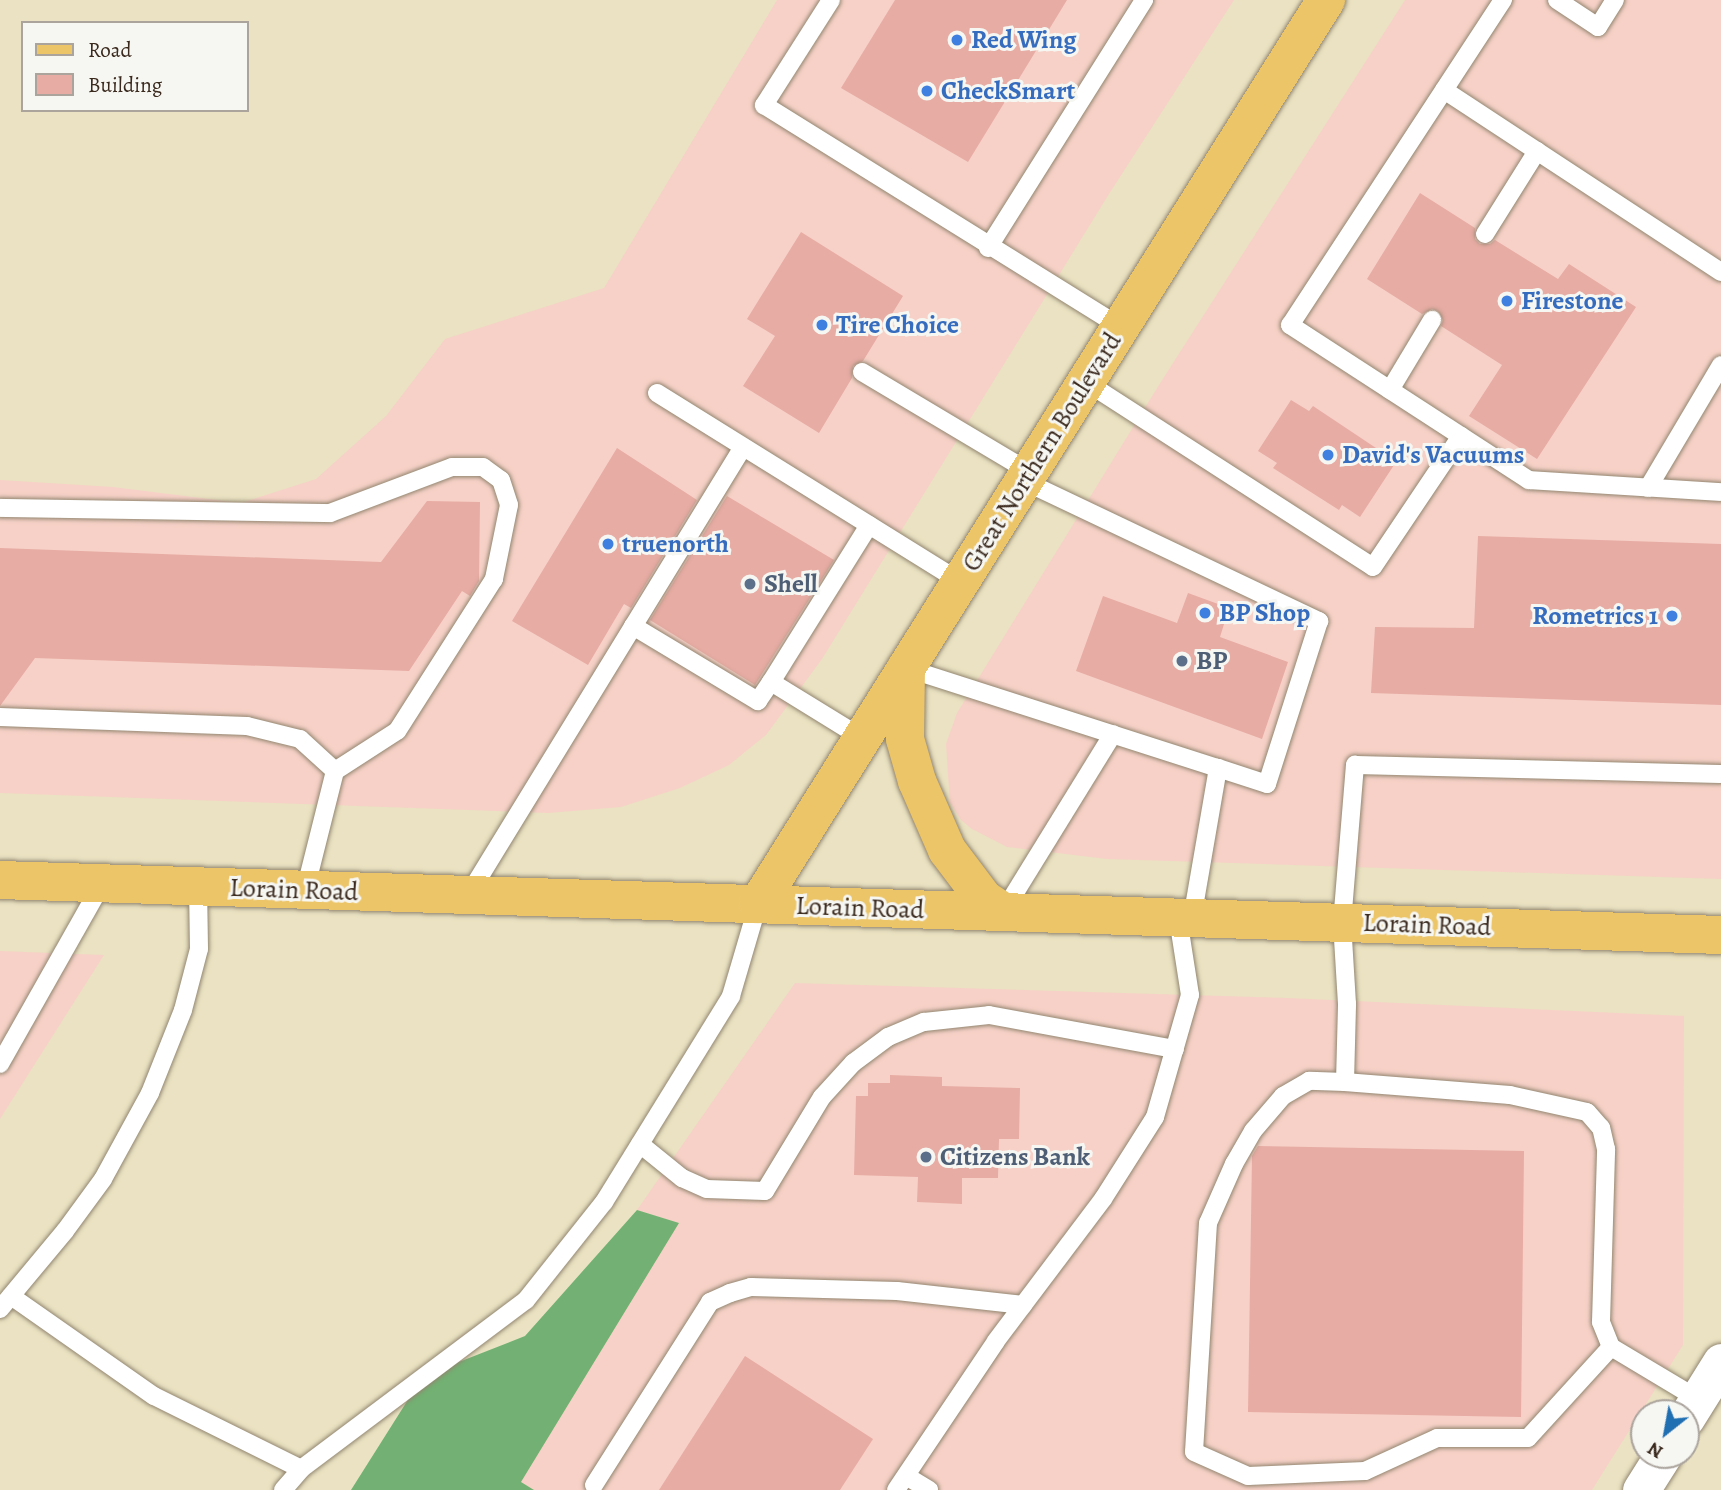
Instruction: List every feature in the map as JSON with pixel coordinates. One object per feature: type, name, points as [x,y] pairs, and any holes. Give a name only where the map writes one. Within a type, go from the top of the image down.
[{"type":"main road","name":"Great Northern Boulevard","points":[[758,904],[1326,0]]},
{"type":"main road","points":[[906,668],[905,739],[917,781],[947,850],[984,899],[1003,912]]},
{"type":"main road","name":"Lorain Road","points":[[0,880],[1721,935]]},
{"type":"street","points":[[1698,1399],[1721,1363]]},
{"type":"street","points":[[1641,1490],[1654,1469]]},
{"type":"lane","points":[[831,0],[765,105],[988,248],[1121,327]]},
{"type":"lane","points":[[988,248],[1144,0]]},
{"type":"lane","points":[[1503,0],[1290,325],[1530,480],[1721,492]]},
{"type":"lane","points":[[1557,0],[1598,27],[1615,0]]},
{"type":"lane","points":[[1444,90],[1721,272]]},
{"type":"lane","points":[[1485,234],[1537,151]]},
{"type":"lane","points":[[1390,390],[1432,320]]},
{"type":"lane","points":[[1648,488],[1721,365]]},
{"type":"lane","points":[[862,372],[1027,477],[1319,621],[1267,784],[906,668]]},
{"type":"lane","points":[[1086,382],[1373,567],[1461,436]]},
{"type":"lane","points":[[657,393],[961,582]]},
{"type":"lane","points":[[468,895],[743,447]]},
{"type":"lane","points":[[0,508],[330,513],[452,467],[483,467],[501,480],[509,505],[494,579],[397,731],[335,771],[305,890]]},
{"type":"lane","points":[[633,626],[758,701],[869,525]]},
{"type":"lane","points":[[771,682],[862,738]]},
{"type":"lane","points":[[0,717],[247,726],[300,739],[335,771]]},
{"type":"lane","points":[[1003,912],[1113,734]]},
{"type":"lane","points":[[1345,1082],[1347,1004],[1342,923],[1355,765],[1721,774]]},
{"type":"lane","points":[[929,1490],[901,1483],[1023,1305],[1103,1199],[1155,1117],[1190,995],[1185,918],[1218,768]]},
{"type":"lane","points":[[0,1064],[102,884]]},
{"type":"lane","points":[[198,886],[199,949],[183,1010],[150,1093],[103,1179],[65,1231],[6,1302],[154,1396],[301,1469]]},
{"type":"lane","points":[[283,1490],[301,1469],[526,1300],[604,1202],[731,996],[758,904]]},
{"type":"lane","points":[[640,1144],[682,1178],[708,1189],[765,1191],[822,1097],[853,1063],[888,1038],[924,1022],[989,1015],[1175,1049]]},
{"type":"lane","points":[[1611,1347],[1528,1438],[1437,1438],[1365,1471],[1248,1476],[1194,1452],[1208,1223],[1234,1164],[1253,1131],[1283,1096],[1308,1081],[1510,1095],[1587,1112],[1601,1128],[1606,1149],[1601,1322],[1611,1347],[1679,1399]]},
{"type":"lane","points":[[594,1485],[710,1303],[730,1293],[751,1287],[897,1291],[1023,1305]]},
{"type":"shaded area","points":[[777,0],[1234,0],[1109,194],[822,659],[766,735],[729,765],[680,788],[621,807],[548,813],[0,793],[0,480],[113,487],[241,503],[316,479],[386,416],[445,339],[604,288]]},
{"type":"shaded area","points":[[1405,0],[1721,0],[1721,879],[1107,859],[1007,847],[972,829],[961,820],[950,803],[946,744],[957,713],[1159,385]]},
{"type":"shaded area","points":[[0,951],[104,955],[0,1119]]},
{"type":"shaded area","points":[[795,983],[1287,998],[1684,1016],[1683,1345],[1649,1399],[1630,1399],[1630,1429],[1592,1490],[534,1490],[521,1482],[679,1223],[637,1210]]},
{"type":"green space","points":[[637,1210],[679,1223],[521,1482],[534,1490],[351,1490],[423,1376],[525,1336]]},
{"type":"building","points":[[895,0],[1067,0],[968,162],[841,88]]},
{"type":"building","points":[[1420,193],[1475,228],[1475,239],[1480,244],[1490,244],[1495,240],[1558,279],[1569,264],[1636,307],[1537,459],[1469,416],[1502,365],[1441,326],[1443,320],[1438,311],[1432,309],[1422,314],[1367,279]]},
{"type":"building","points":[[801,232],[903,296],[863,361],[853,366],[852,378],[819,433],[743,386],[775,336],[747,319]]},
{"type":"building","points":[[1291,400],[1309,411],[1313,406],[1379,450],[1376,454],[1394,465],[1360,517],[1342,505],[1339,510],[1273,468],[1277,463],[1258,451]]},
{"type":"building","points":[[617,448],[697,500],[631,608],[624,604],[588,665],[512,621]]},
{"type":"building","points":[[727,496],[834,560],[755,685],[650,620]]},
{"type":"building","points":[[427,501],[480,502],[479,581],[470,596],[462,591],[409,671],[35,658],[0,706],[0,548],[381,562]]},
{"type":"building","points":[[1478,536],[1721,544],[1721,705],[1371,693],[1375,627],[1474,628]]},
{"type":"building","points":[[1188,593],[1229,608],[1220,637],[1288,662],[1262,739],[1076,671],[1103,596],[1177,623]]},
{"type":"building","name":"Citizens Bank","points":[[890,1075],[942,1077],[942,1086],[1020,1088],[1019,1139],[999,1139],[998,1178],[962,1178],[962,1204],[917,1202],[918,1177],[854,1175],[856,1096],[868,1096],[868,1083],[890,1083]]},
{"type":"building","points":[[1258,1146],[1524,1151],[1521,1417],[1248,1412],[1252,1156]]},
{"type":"building","points":[[745,1356],[873,1439],[840,1490],[659,1490]]},
{"type":"place","name":"Red Wing","points":[[957,40]]},
{"type":"place","name":"CheckSmart","points":[[927,91]]},
{"type":"place","name":"Firestone","points":[[1507,301]]},
{"type":"place","name":"Tire Choice","points":[[822,325]]},
{"type":"place","name":"David's Vacuums","points":[[1328,455]]},
{"type":"place","name":"truenorth","points":[[608,544]]},
{"type":"place","name":"Shell","points":[[750,584]]},
{"type":"place","name":"BP Shop","points":[[1205,613]]},
{"type":"place","name":"Rometrics 1","points":[[1672,616]]},
{"type":"place","name":"BP","points":[[1182,661]]},
{"type":"place","name":"Citizens Bank","points":[[926,1157]]}]
